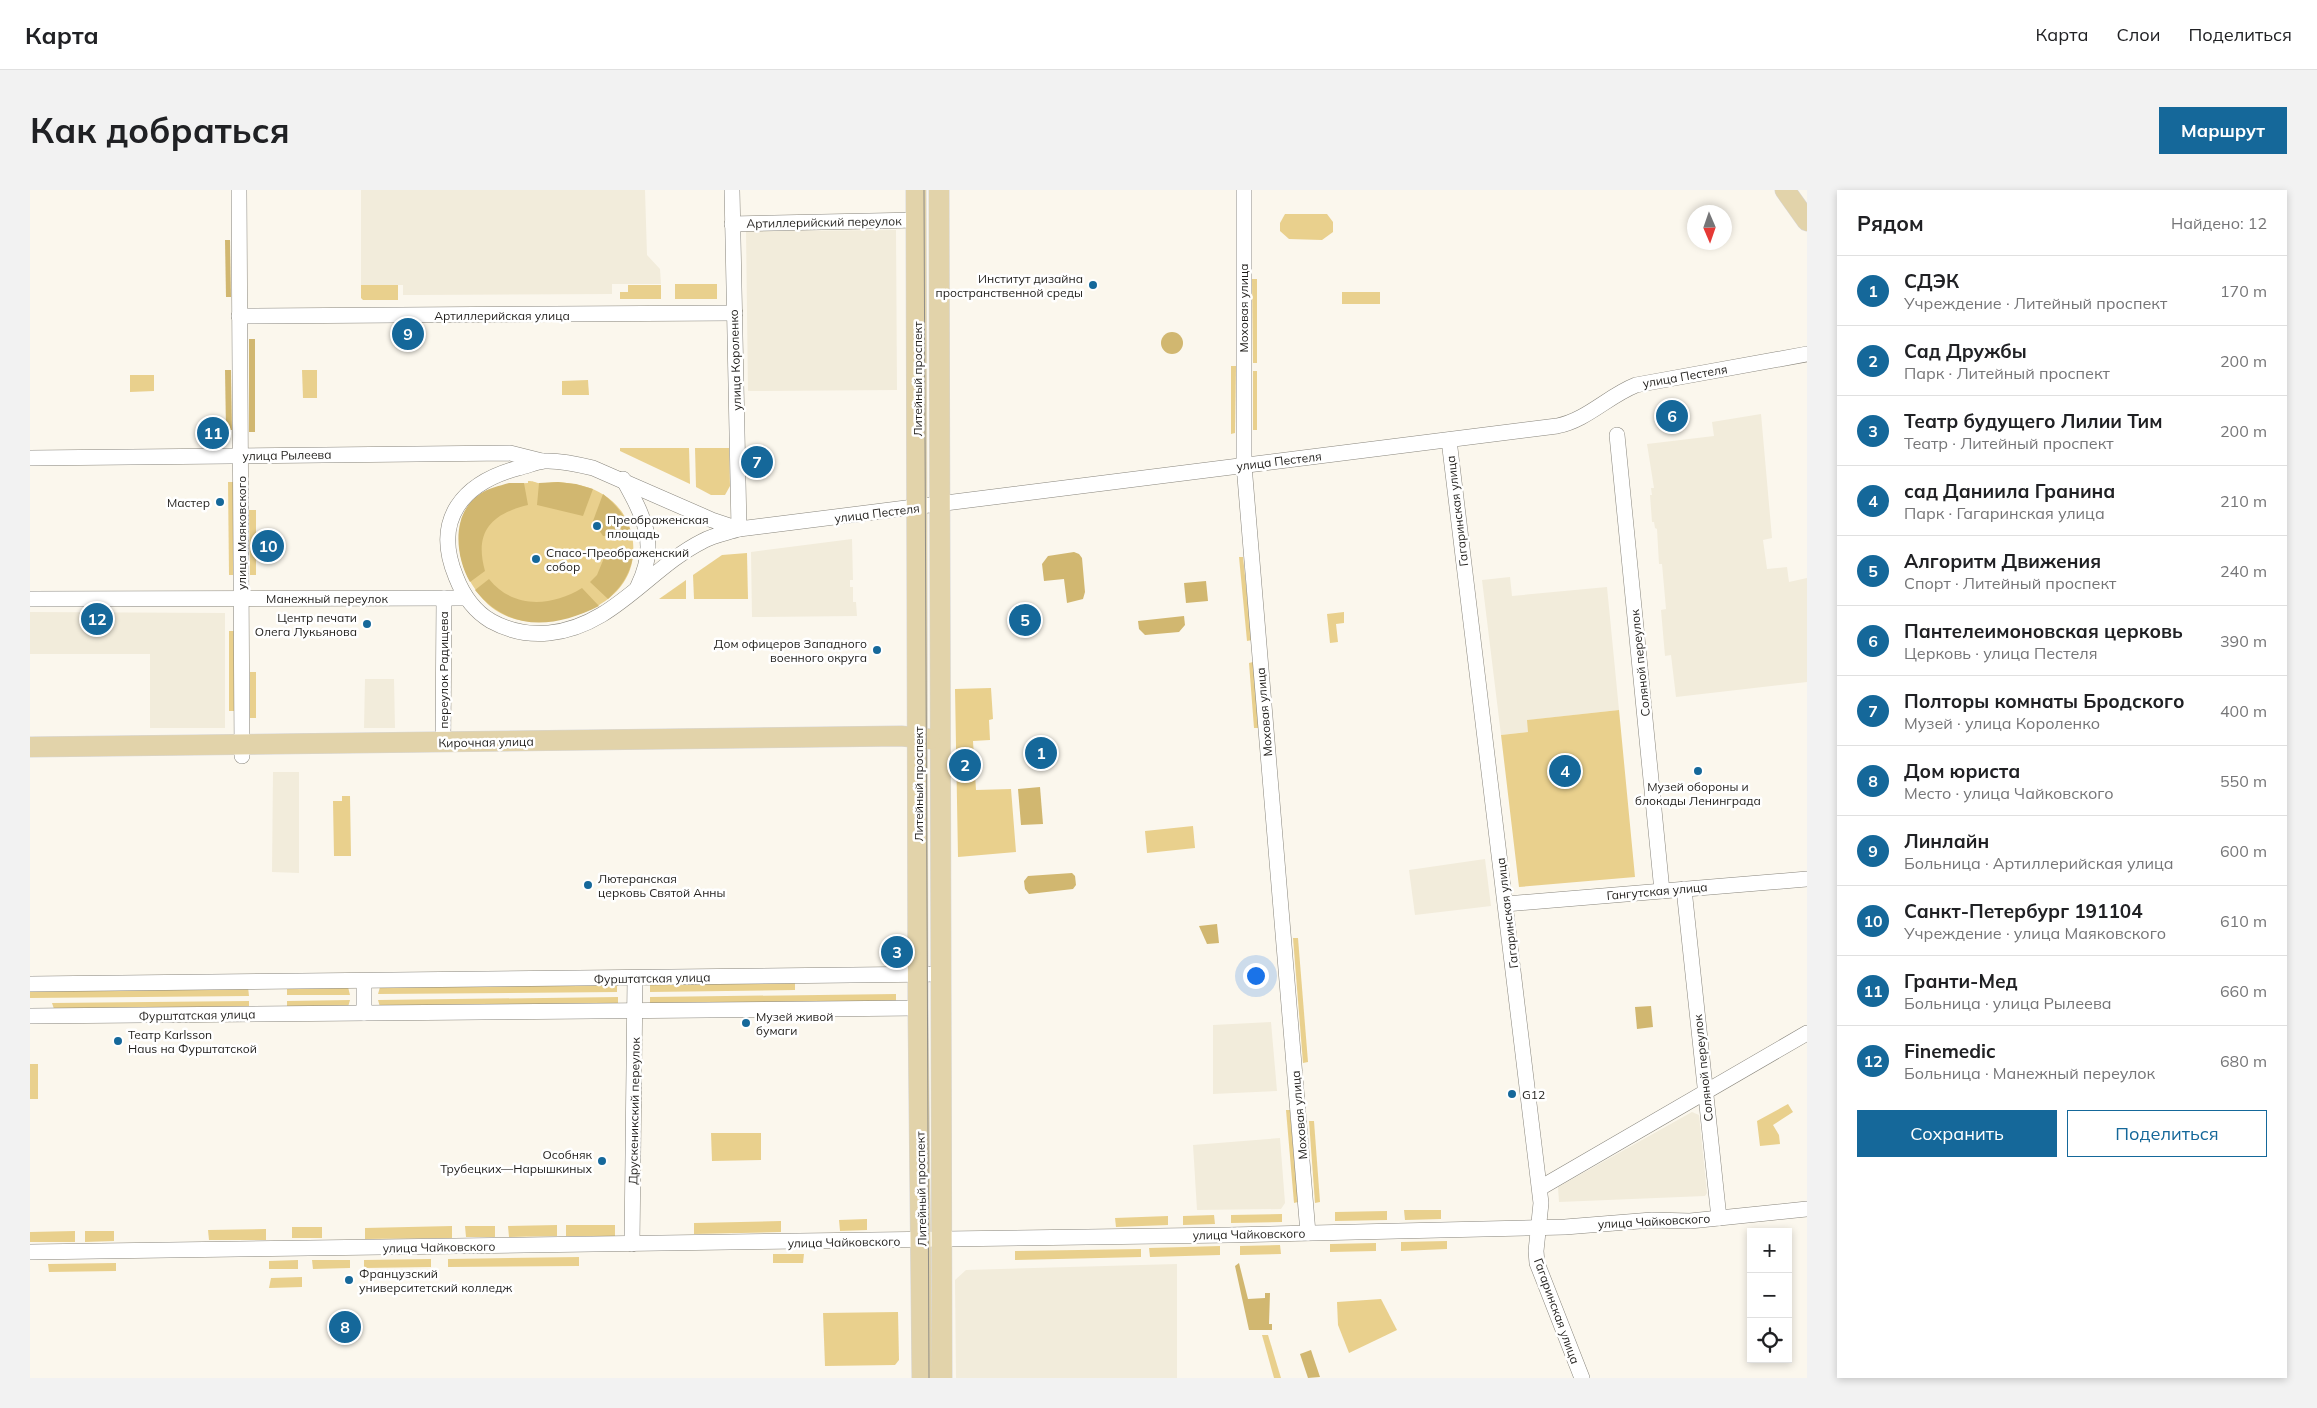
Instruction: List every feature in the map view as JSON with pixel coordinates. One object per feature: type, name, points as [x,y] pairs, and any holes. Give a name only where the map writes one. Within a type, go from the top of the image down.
[{"type":"main road","name":"Литейный проспект","points":[[916,190],[918,1008],[922,1378]]},
{"type":"main road","name":"Литейный проспект","points":[[939,190],[942,1378]]},
{"type":"main road","points":[[1785,190],[1807,221]]},
{"type":"main road","name":"Кирочная улица","points":[[30,747],[242,750],[918,741]]},
{"type":"main road","name":"Кирочная улица","points":[[30,760],[443,742],[941,741]]},
{"type":"street","name":"улица Маяковского","points":[[239,190],[242,750]]},
{"type":"street","name":"улица Короленко","points":[[732,190],[739,529]]},
{"type":"street","name":"Моховая улица","points":[[1244,190],[1244,466],[1308,1233]]},
{"type":"street","name":"Артиллерийский переулок","points":[[732,224],[916,220]]},
{"type":"street","name":"Артиллерийская улица","points":[[240,316],[735,312]]},
{"type":"street","name":"улица Пестеля","points":[[739,529],[1449,440],[1573,422],[1622,391],[1636,385],[1807,354]]},
{"type":"street","name":"Соляной переулок","points":[[1617,435],[1662,891]]},
{"type":"street","name":"Гагаринская улица","points":[[1449,440],[1542,1204],[1536,1251],[1538,1263],[1582,1378]]},
{"type":"street","name":"улица Рылеева","points":[[30,458],[510,453],[543,461]]},
{"type":"street","points":[[543,461],[578,464],[623,479],[712,520],[739,529],[704,540],[591,623],[574,629],[542,634],[507,629],[489,620],[466,598],[451,566],[448,550],[449,531],[453,514],[462,498],[476,485],[512,470],[543,461]]},
{"type":"street","points":[[623,479],[640,511],[649,544],[646,570],[637,588]]},
{"type":"street","points":[[444,598],[466,598]]},
{"type":"street","name":"Манежный переулок","points":[[30,599],[444,598]]},
{"type":"street","name":"переулок Радищева","points":[[443,742],[444,598]]},
{"type":"street","name":"Гангутская улица","points":[[1506,904],[1807,879]]},
{"type":"street","name":"Соляной переулок","points":[[1684,889],[1719,1218]]},
{"type":"street","name":"Фурштатская улица","points":[[30,984],[941,974]]},
{"type":"street","name":"Друскеникский переулок","points":[[632,1244],[635,978]]},
{"type":"street","points":[[364,981],[364,1013]]},
{"type":"street","name":"Фурштатская улица","points":[[30,1016],[918,1008]]},
{"type":"street","points":[[1540,1188],[1807,1033]]},
{"type":"street","name":"улица Чайковского","points":[[30,1252],[922,1241],[1308,1233],[1538,1227],[1719,1218],[1807,1209]]},
{"type":"shaded area","points":[[361,190],[645,190],[647,255],[660,269],[661,284],[612,284],[612,294],[415,295],[403,295],[403,285],[361,285]]},
{"type":"shaded area","points":[[1285,214],[1327,214],[1333,222],[1333,232],[1322,240],[1289,239],[1280,231],[1280,223]]},
{"type":"shaded area","points":[[896,230],[897,390],[748,391],[746,231]]},
{"type":"shaded area","points":[[225,240],[230,240],[231,297],[226,297]]},
{"type":"shaded area","points":[[1252,279],[1257,279],[1257,363],[1253,363]]},
{"type":"shaded area","points":[[675,284],[717,284],[717,299],[675,299]]},
{"type":"shaded area","points":[[361,285],[398,285],[398,300],[363,300],[361,298]]},
{"type":"shaded area","points":[[628,285],[661,285],[661,299],[620,299],[620,292],[628,292]]},
{"type":"shaded area","points":[[1342,292],[1380,292],[1380,304],[1342,304]]},
{"type":"shaded area","points":[[1172,332],[1180,335],[1183,343],[1180,351],[1172,354],[1164,351],[1161,343],[1164,335]]},
{"type":"shaded area","points":[[249,339],[255,339],[255,432],[249,432]]},
{"type":"shaded area","points":[[1231,366],[1236,366],[1235,433],[1231,434]]},
{"type":"shaded area","points":[[225,370],[231,370],[232,430],[226,430]]},
{"type":"shaded area","points":[[302,370],[317,370],[317,398],[303,398]]},
{"type":"shaded area","points":[[1253,371],[1257,371],[1257,430],[1253,430]]},
{"type":"shaded area","points":[[130,375],[154,375],[154,391],[130,392]]},
{"type":"shaded area","points":[[588,380],[589,395],[562,395],[562,381]]},
{"type":"shaded area","points":[[1761,414],[1772,538],[1763,540],[1767,569],[1787,567],[1789,582],[1807,578],[1807,682],[1676,697],[1671,655],[1665,656],[1661,610],[1666,609],[1662,564],[1659,564],[1657,529],[1654,522],[1652,522],[1650,495],[1652,495],[1651,488],[1654,488],[1647,444],[1714,436],[1712,422]]},
{"type":"shaded area","points":[[620,448],[689,448],[690,484],[620,451]]},
{"type":"shaded area","points":[[695,448],[729,448],[730,486],[725,495],[711,495],[696,487]]},
{"type":"shaded area","points":[[528,481],[569,483],[593,489],[610,499],[624,515],[632,535],[633,560],[628,575],[619,588],[608,599],[594,608],[563,619],[537,622],[519,620],[511,618],[488,605],[469,579],[460,550],[459,539],[462,517],[490,491],[505,485],[528,483]]},
{"type":"shaded area","points":[[228,482],[233,482],[234,575],[229,575]]},
{"type":"shaded area","points":[[558,482],[576,484],[593,489],[583,516],[537,505],[539,483]]},
{"type":"shaded area","points":[[509,483],[524,483],[528,505],[504,514],[488,527],[482,546],[485,571],[470,582],[461,560],[459,548],[458,535],[464,512],[471,502],[483,492]]},
{"type":"shaded area","points":[[603,494],[620,512],[632,534],[603,536],[593,521]]},
{"type":"shaded area","points":[[249,510],[256,510],[256,575],[250,575]]},
{"type":"shaded area","points":[[852,539],[853,580],[850,580],[850,587],[853,587],[853,602],[856,602],[857,616],[752,617],[751,552]]},
{"type":"shaded area","points":[[1074,552],[1082,558],[1085,592],[1083,599],[1067,603],[1064,579],[1044,581],[1042,564],[1048,556]]},
{"type":"shaded area","points":[[747,553],[748,599],[694,599],[693,575],[722,555]]},
{"type":"shaded area","points":[[633,557],[624,581],[608,599],[590,582],[597,575],[604,558]]},
{"type":"shaded area","points":[[1239,557],[1243,557],[1252,640],[1247,641]]},
{"type":"shaded area","points":[[1510,577],[1512,596],[1607,587],[1619,710],[1528,720],[1529,732],[1501,735],[1482,580]]},
{"type":"shaded area","points":[[489,579],[509,596],[533,602],[558,599],[582,588],[599,606],[582,614],[549,622],[517,620],[488,604],[475,590]]},
{"type":"shaded area","points":[[686,580],[686,599],[659,599]]},
{"type":"shaded area","points":[[1206,581],[1208,601],[1186,603],[1184,583]]},
{"type":"shaded area","points":[[30,612],[225,613],[225,728],[150,728],[150,654],[30,654]]},
{"type":"shaded area","points":[[1344,612],[1344,623],[1336,624],[1338,642],[1330,643],[1327,614]]},
{"type":"shaded area","points":[[1184,616],[1185,625],[1179,632],[1145,635],[1139,629],[1138,621]]},
{"type":"shaded area","points":[[229,631],[234,631],[234,711],[229,711]]},
{"type":"shaded area","points":[[1253,662],[1259,728],[1254,728],[1249,663]]},
{"type":"shaded area","points":[[250,672],[256,672],[256,718],[250,718]]},
{"type":"shaded area","points":[[365,679],[394,679],[395,728],[364,728]]},
{"type":"shaded area","points":[[991,688],[993,719],[989,720],[990,740],[973,741],[976,790],[1011,789],[1016,852],[958,857],[955,689]]},
{"type":"shaded area","points":[[1619,710],[1635,877],[1519,887],[1501,735],[1528,732],[1527,720]]},
{"type":"shaded area","points":[[273,772],[299,772],[299,873],[272,872]]},
{"type":"shaded area","points":[[1040,787],[1043,824],[1021,825],[1018,789]]},
{"type":"shaded area","points":[[342,796],[350,796],[351,856],[334,856],[333,801],[342,801]]},
{"type":"shaded area","points":[[1193,826],[1195,848],[1147,853],[1145,831]]},
{"type":"shaded area","points":[[1485,859],[1491,906],[1415,915],[1409,870]]},
{"type":"shaded area","points":[[1072,873],[1075,876],[1076,885],[1073,889],[1029,894],[1025,889],[1024,881],[1028,876]]},
{"type":"shaded area","points":[[1217,924],[1219,943],[1207,944],[1199,926]]},
{"type":"shaded area","points":[[1293,938],[1298,938],[1308,1062],[1303,1063]]},
{"type":"shaded area","points":[[795,981],[795,990],[650,992],[650,983]]},
{"type":"shaded area","points":[[617,983],[617,992],[378,994],[380,987]]},
{"type":"shaded area","points":[[287,986],[348,987],[350,995],[287,995]]},
{"type":"shaded area","points":[[248,987],[249,996],[30,998],[30,989]]},
{"type":"shaded area","points":[[896,994],[896,1003],[650,1006],[650,997]]},
{"type":"shaded area","points":[[618,997],[618,1006],[380,1007],[378,1000]]},
{"type":"shaded area","points":[[350,1000],[348,1007],[287,1009],[287,1001]]},
{"type":"shaded area","points":[[249,1001],[249,1010],[55,1012],[52,1003]]},
{"type":"shaded area","points":[[1651,1006],[1653,1027],[1637,1029],[1635,1007]]},
{"type":"shaded area","points":[[1271,1022],[1277,1091],[1213,1094],[1213,1025]]},
{"type":"shaded area","points":[[30,1064],[38,1064],[38,1099],[30,1099]]},
{"type":"shaded area","points":[[1788,1104],[1793,1112],[1773,1125],[1779,1135],[1780,1144],[1760,1146],[1757,1121]]},
{"type":"shaded area","points":[[1286,1110],[1290,1110],[1298,1202],[1294,1203]]},
{"type":"shaded area","points":[[1692,1112],[1699,1115],[1707,1193],[1705,1196],[1559,1202],[1558,1187]]},
{"type":"shaded area","points":[[1309,1121],[1314,1121],[1320,1202],[1315,1203]]},
{"type":"shaded area","points":[[711,1133],[761,1133],[761,1160],[712,1161]]},
{"type":"shaded area","points":[[1280,1138],[1285,1203],[1281,1209],[1197,1210],[1193,1145]]},
{"type":"shaded area","points":[[1404,1210],[1441,1210],[1441,1219],[1405,1220]]},
{"type":"shaded area","points":[[1387,1211],[1387,1220],[1335,1221],[1335,1212]]},
{"type":"shaded area","points":[[1282,1214],[1282,1222],[1231,1223],[1231,1215]]},
{"type":"shaded area","points":[[1214,1215],[1215,1224],[1183,1225],[1183,1216]]},
{"type":"shaded area","points":[[1168,1216],[1168,1225],[1116,1227],[1115,1218]]},
{"type":"shaded area","points":[[867,1219],[867,1230],[840,1231],[839,1220]]},
{"type":"shaded area","points":[[781,1221],[781,1232],[694,1234],[694,1223]]},
{"type":"shaded area","points":[[557,1225],[557,1236],[509,1237],[508,1226]]},
{"type":"shaded area","points":[[566,1225],[615,1225],[615,1236],[566,1236]]},
{"type":"shaded area","points":[[452,1226],[452,1238],[365,1239],[365,1228]]},
{"type":"shaded area","points":[[465,1226],[495,1226],[495,1237],[466,1237]]},
{"type":"shaded area","points":[[292,1227],[322,1227],[322,1238],[292,1238]]},
{"type":"shaded area","points":[[266,1229],[266,1240],[209,1240],[208,1230]]},
{"type":"shaded area","points":[[75,1231],[75,1242],[30,1242],[30,1232]]},
{"type":"shaded area","points":[[85,1231],[114,1231],[114,1241],[85,1242]]},
{"type":"shaded area","points":[[1447,1241],[1447,1249],[1401,1251],[1401,1242]]},
{"type":"shaded area","points":[[1376,1243],[1376,1251],[1330,1252],[1330,1244]]},
{"type":"shaded area","points":[[1280,1245],[1281,1254],[1240,1255],[1240,1246]]},
{"type":"shaded area","points":[[1220,1246],[1220,1255],[1150,1257],[1149,1248]]},
{"type":"shaded area","points":[[1141,1249],[1141,1257],[1015,1260],[1015,1251]]},
{"type":"shaded area","points":[[773,1254],[804,1254],[803,1263],[773,1263]]},
{"type":"shaded area","points":[[579,1257],[579,1266],[448,1267],[448,1259]]},
{"type":"shaded area","points":[[431,1259],[431,1267],[364,1268],[364,1260]]},
{"type":"shaded area","points":[[298,1260],[298,1269],[269,1269],[269,1261]]},
{"type":"shaded area","points":[[312,1260],[350,1260],[350,1268],[313,1269]]},
{"type":"shaded area","points":[[116,1263],[116,1271],[49,1272],[48,1264]]},
{"type":"shaded area","points":[[1239,1263],[1248,1299],[1265,1298],[1265,1293],[1270,1293],[1269,1324],[1272,1324],[1272,1330],[1249,1330],[1235,1266]]},
{"type":"shaded area","points":[[1177,1264],[1177,1378],[956,1378],[955,1280],[966,1270]]},
{"type":"shaded area","points":[[302,1277],[302,1287],[269,1288],[271,1278]]},
{"type":"shaded area","points":[[1381,1299],[1397,1330],[1349,1353],[1338,1325],[1337,1302]]},
{"type":"shaded area","points":[[898,1312],[899,1360],[895,1365],[825,1366],[823,1313]]},
{"type":"shaded area","points":[[1262,1335],[1268,1335],[1281,1378],[1274,1378]]},
{"type":"shaded area","points":[[1311,1350],[1320,1377],[1308,1378],[1300,1354]]},
{"type":"tram line","points":[[924,190],[929,1378]]},
{"type":"place","name":"Институт дизайна пространственной среды","points":[[1093,285]]},
{"type":"place","name":"Линлайн","points":[[408,334]]},
{"type":"place","name":"Пантелеимоновская церковь","points":[[1672,416]]},
{"type":"place","name":"Гранти-Мед","points":[[213,433]]},
{"type":"place","name":"Полторы комнаты Бродского","points":[[757,462]]},
{"type":"place","name":"Мастер","points":[[220,502]]},
{"type":"place","name":"Преображенская площадь","points":[[597,526]]},
{"type":"place","name":"Санкт-Петербург 191104","points":[[268,546]]},
{"type":"place","name":"Спасо-Преображенский собор","points":[[536,559]]},
{"type":"place","name":"Finemedic","points":[[97,619]]},
{"type":"place","name":"Алгоритм Движения","points":[[1025,620]]},
{"type":"place","name":"Центр печати Олега Лукьянова","points":[[367,624]]},
{"type":"place","name":"Дом офицеров Западного военного округа","points":[[877,650]]},
{"type":"place","name":"СДЭК","points":[[1041,753]]},
{"type":"place","name":"Сад Дружбы","points":[[965,765]]},
{"type":"place","name":"сад Даниила Гранина","points":[[1565,771]]},
{"type":"place","name":"Музей обороны и блокады Ленинграда","points":[[1698,771]]},
{"type":"place","name":"Лютеранская церковь Святой Анны","points":[[588,885]]},
{"type":"place","name":"Театр будущего Лилии Тим","points":[[897,952]]},
{"type":"place","name":"Музей живой бумаги","points":[[746,1023]]},
{"type":"place","name":"Театр Karlsson Haus на Фурштатской","points":[[118,1041]]},
{"type":"place","name":"G12","points":[[1512,1094]]},
{"type":"place","name":"Особняк Трубецких—Нарышкиных","points":[[602,1161]]},
{"type":"place","name":"Французский университетский колледж","points":[[349,1280]]},
{"type":"place","name":"Дом юриста","points":[[345,1327]]}]
